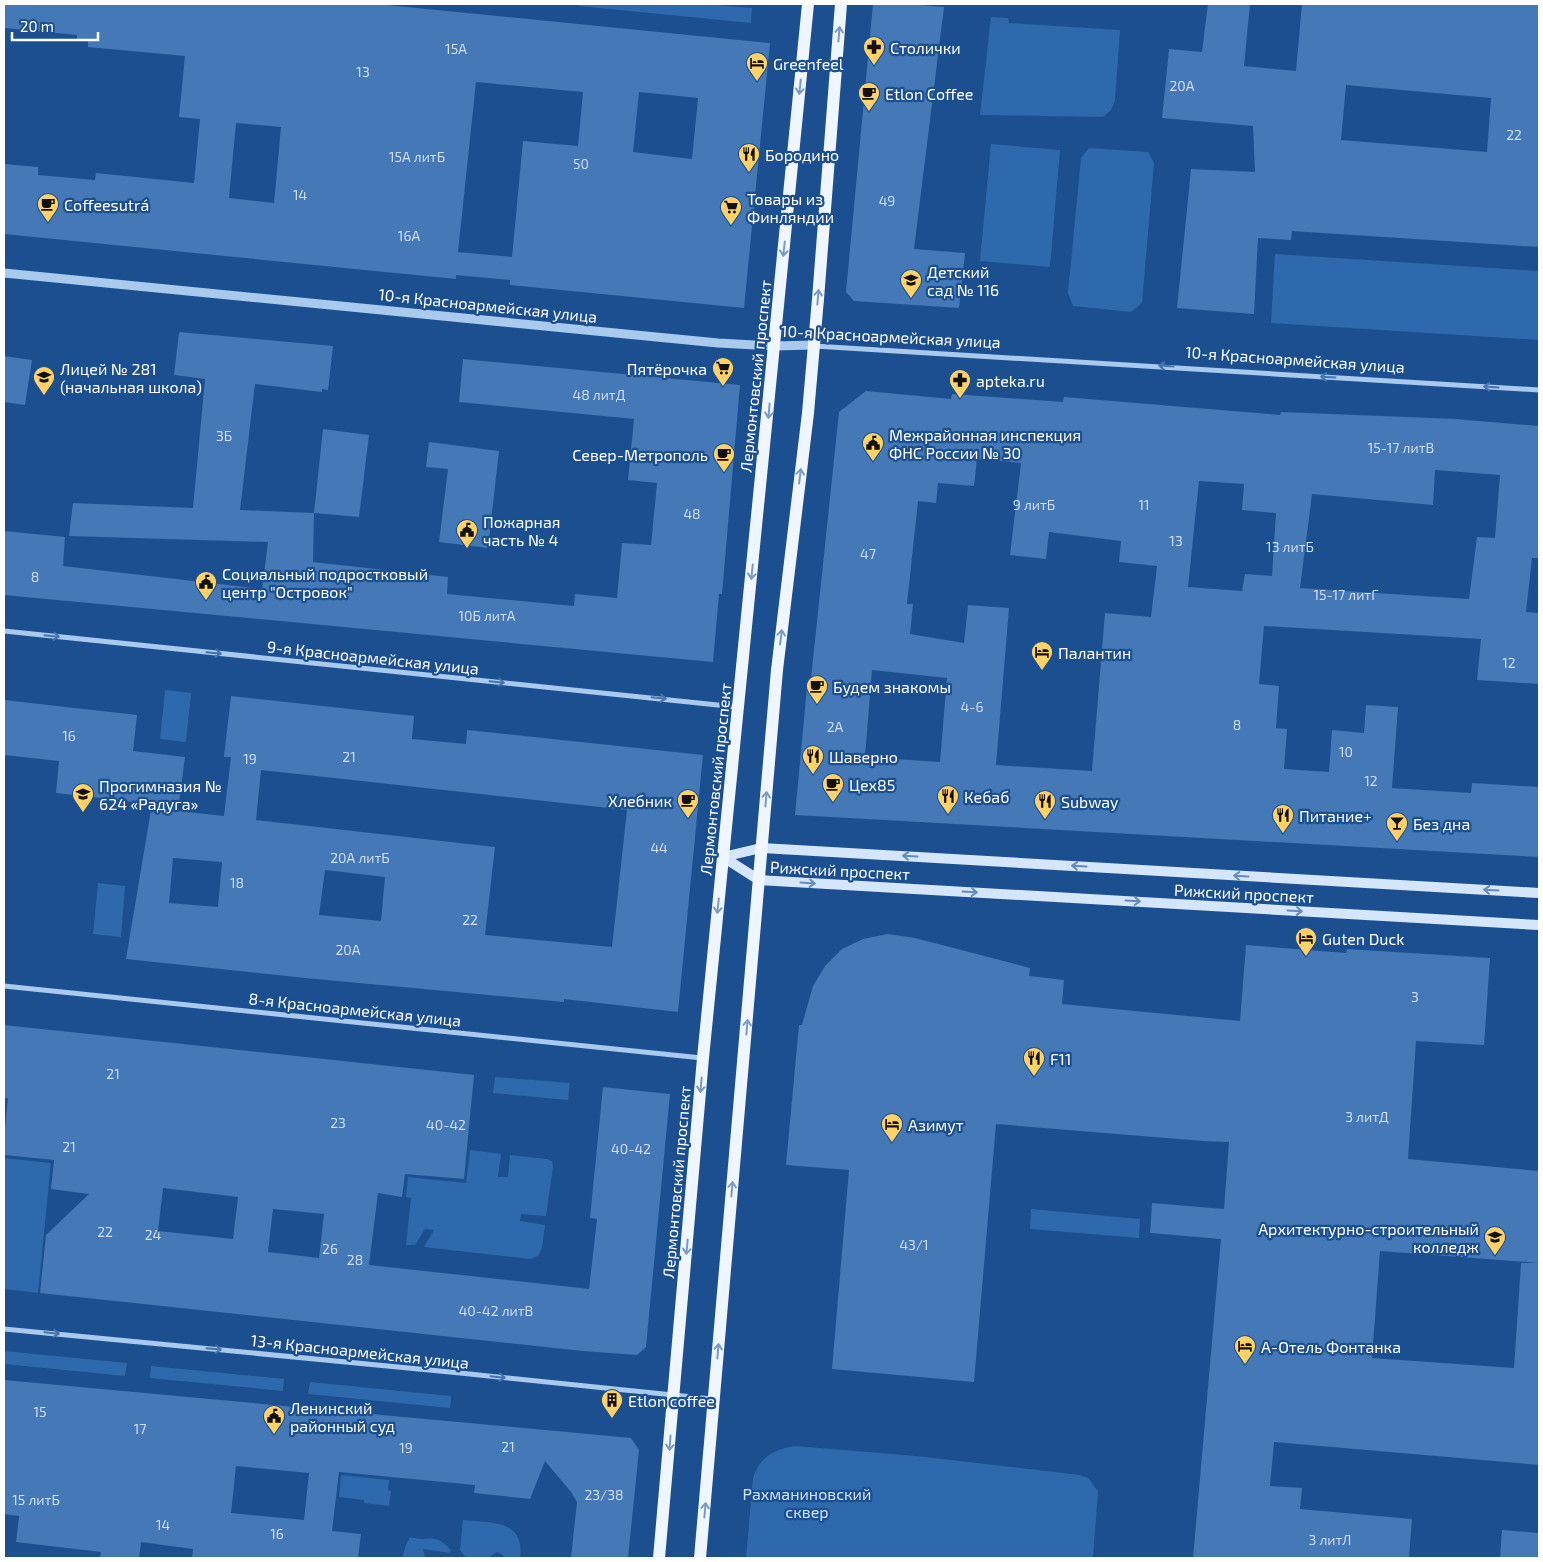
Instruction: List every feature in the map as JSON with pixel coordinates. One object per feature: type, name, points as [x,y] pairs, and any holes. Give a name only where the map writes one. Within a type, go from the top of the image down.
[{"type":"main road","name":"Лермонтовский проспект","points":[[659,1558],[703,1058],[808,4]]},
{"type":"main road","points":[[700,1558],[777,670],[808,413],[841,4]]},
{"type":"main road","name":"Рижский проспект","points":[[723,857],[761,848],[1539,892]]},
{"type":"main road","name":"Рижский проспект","points":[[723,857],[759,880],[1539,925]]},
{"type":"street","name":"10-я Красноармейская улица","points":[[4,273],[708,342],[813,346],[1539,390]]},
{"type":"street","name":"9-я Красноармейская улица","points":[[4,631],[739,707]]},
{"type":"street","name":"8-я Красноармейская улица","points":[[4,986],[703,1058]]},
{"type":"street","name":"13-я Красноармейская улица","points":[[4,1328],[714,1400]]},
{"type":"green space","points":[[579,4],[705,4],[752,8],[751,23],[579,6]]},
{"type":"green space","points":[[991,17],[1008,18],[1009,23],[1120,30],[1115,101],[1111,110],[1103,117],[980,115]]},
{"type":"green space","points":[[991,144],[1060,150],[1050,267],[980,261]]},
{"type":"green space","points":[[1089,148],[1148,152],[1154,163],[1142,303],[1131,312],[1073,306],[1068,293],[1081,158]]},
{"type":"green space","points":[[1275,254],[1539,271],[1539,340],[1271,323]]},
{"type":"green space","points":[[165,690],[191,693],[186,742],[160,739]]},
{"type":"green space","points":[[98,883],[125,886],[121,937],[93,934]]},
{"type":"green space","points":[[495,1077],[570,1083],[568,1100],[493,1093]]},
{"type":"green space","points":[[470,1150],[501,1154],[498,1177],[508,1177],[510,1155],[552,1161],[553,1167],[546,1216],[521,1214],[520,1221],[545,1225],[542,1248],[538,1256],[530,1259],[424,1247],[434,1230],[425,1229],[415,1245],[406,1245],[411,1198],[406,1197],[408,1177],[466,1183]]},
{"type":"green space","points":[[4,1158],[51,1163],[38,1293],[4,1289]]},
{"type":"green space","points":[[1031,1209],[1140,1219],[1139,1238],[1030,1229]]},
{"type":"green space","points":[[4,1351],[127,1363],[125,1376],[4,1364]]},
{"type":"green space","points":[[151,1366],[284,1379],[283,1391],[150,1378]]},
{"type":"green space","points":[[310,1382],[451,1396],[450,1408],[308,1394]]},
{"type":"green space","name":"Рахманиновский сквер","points":[[796,1446],[916,1456],[1080,1475],[1088,1478],[1098,1491],[1093,1558],[746,1558],[753,1478],[759,1464],[775,1451]]},
{"type":"green space","points":[[341,1475],[389,1480],[388,1490],[391,1491],[389,1506],[339,1497]]},
{"type":"green space","points":[[463,1520],[495,1523],[512,1530],[517,1536],[520,1545],[520,1558],[504,1558],[503,1555],[497,1552],[490,1558],[466,1558],[460,1550]]},
{"type":"green space","points":[[410,1537],[436,1539],[451,1550],[450,1553],[423,1549],[425,1558],[402,1558]]},
{"type":"building","points":[[4,4],[377,4],[770,43],[744,308],[510,285],[510,280],[456,275],[456,279],[4,234],[4,164],[38,167],[38,175],[95,180],[96,173],[194,183],[200,119],[179,117],[185,56],[88,47],[88,41],[77,39],[77,35],[4,28]],"holes":[[[476,82],[583,92],[578,146],[523,141],[512,257],[458,252]],[[639,92],[698,98],[692,159],[633,152]],[[236,123],[281,127],[274,203],[229,198]]]},
{"type":"building","points":[[873,4],[910,4],[944,7],[914,249],[965,253],[959,308],[854,301],[846,292]]},
{"type":"building","points":[[1208,4],[1250,4],[1244,66],[1296,71],[1302,4],[1539,4],[1539,247],[1292,231],[1291,240],[1258,238],[1254,314],[1177,308],[1191,169],[1255,172],[1253,126],[1162,118],[1169,49],[1202,52]],"holes":[[[1346,85],[1491,98],[1487,152],[1341,140]]]},
{"type":"building","points":[[179,332],[333,346],[328,390],[322,389],[322,392],[255,384],[240,510],[314,513],[313,562],[448,577],[447,594],[574,606],[575,594],[617,598],[622,543],[651,545],[657,483],[628,480],[634,419],[459,402],[463,359],[740,385],[722,594],[719,594],[713,662],[4,595],[4,531],[65,537],[63,566],[262,589],[268,542],[69,536],[73,503],[193,508],[205,379],[174,375]]},
{"type":"building","points":[[4,356],[32,360],[25,405],[4,402]]},
{"type":"building","points":[[866,391],[951,399],[952,394],[1063,402],[1064,397],[1280,415],[1281,412],[1456,419],[1539,426],[1539,558],[1532,558],[1526,612],[1539,613],[1539,684],[1477,680],[1481,639],[1264,626],[1259,684],[1279,686],[1276,728],[1287,729],[1284,769],[1329,772],[1332,730],[1364,733],[1366,705],[1398,707],[1392,788],[1471,793],[1472,783],[1539,787],[1539,857],[795,815],[807,687],[810,688],[839,412]],"holes":[[[977,459],[1021,463],[1010,555],[1046,559],[1049,532],[1121,541],[1119,562],[1157,566],[1151,617],[1105,613],[1092,771],[996,765],[1009,608],[968,605],[964,643],[910,634],[913,604],[907,604],[918,501],[936,503],[938,483],[974,486]],[[1435,470],[1500,475],[1495,538],[1477,537],[1469,599],[1300,588],[1312,494],[1433,505]],[[1199,481],[1244,484],[1242,510],[1276,513],[1272,576],[1245,574],[1242,591],[1188,587]],[[872,670],[947,678],[940,762],[865,757]]]},
{"type":"building","points":[[323,429],[369,435],[359,517],[314,513]]},
{"type":"building","points":[[429,442],[499,451],[488,548],[439,542],[448,469],[426,467]]},
{"type":"building","points":[[231,696],[414,716],[412,739],[466,744],[467,730],[703,755],[678,1012],[564,999],[564,1002],[126,959],[152,804],[56,793],[59,761],[4,755],[4,700],[137,715],[133,751],[185,757],[178,811],[224,816],[231,757],[224,757]],"holes":[[[261,770],[627,810],[612,947],[485,935],[495,847],[256,820]],[[173,858],[222,862],[218,907],[169,903]],[[325,870],[385,877],[381,921],[319,915]]]},
{"type":"building","points":[[888,934],[915,938],[1030,968],[1029,976],[1064,980],[1062,1004],[1240,1021],[1246,945],[1346,953],[1347,949],[1490,958],[1484,1045],[1416,1041],[1408,1159],[1539,1171],[1539,1263],[1539,1465],[1274,1442],[1270,1486],[1302,1488],[1300,1509],[1412,1519],[1409,1558],[1193,1558],[1221,1239],[1150,1233],[1152,1203],[1224,1209],[1229,1142],[996,1124],[974,1382],[832,1369],[849,1170],[786,1165],[799,1025],[802,1025],[813,986],[825,966],[842,949],[863,939]],"holes":[[[1380,1251],[1539,1263],[1521,1263],[1514,1368],[1372,1358]]]},
{"type":"building","points":[[4,1025],[474,1075],[464,1179],[405,1174],[402,1197],[378,1193],[369,1265],[589,1289],[597,1219],[590,1218],[603,1087],[670,1094],[646,1347],[637,1355],[583,1351],[40,1293],[46,1235],[89,1194],[51,1189],[54,1160],[4,1155],[8,1098],[4,1098]],"holes":[[[163,1188],[238,1197],[233,1239],[158,1231]],[[273,1209],[324,1214],[319,1258],[268,1252]]]},
{"type":"building","points":[[4,1380],[631,1438],[639,1450],[628,1558],[571,1558],[577,1502],[545,1461],[530,1499],[474,1493],[475,1485],[339,1472],[332,1531],[361,1534],[358,1558],[192,1558],[193,1549],[141,1542],[139,1558],[100,1558],[101,1552],[16,1542],[19,1516],[4,1514]],"holes":[[[236,1466],[309,1473],[304,1520],[231,1513]]]},
{"type":"building","points":[[1502,1530],[1539,1533],[1539,1558],[1500,1558]]},
{"type":"place","name":"Столички","points":[[874,66]]},
{"type":"place","name":"Greenfeel","points":[[757,82]]},
{"type":"place","name":"Etlon Coffee","points":[[869,112]]},
{"type":"place","name":"Бородино","points":[[749,173]]},
{"type":"place","name":"Coffeesutrá","points":[[48,223]]},
{"type":"place","name":"Товары из Финляндии","points":[[731,226]]},
{"type":"place","name":"Детский сад № 116","points":[[911,299]]},
{"type":"place","name":"Пятёрочка","points":[[723,387]]},
{"type":"place","name":"Лицей № 281 (начальная школа)","points":[[44,396]]},
{"type":"place","name":"apteka.ru","points":[[960,399]]},
{"type":"place","name":"Межрайонная инспекция ФНС России № 30","points":[[873,462]]},
{"type":"place","name":"Север-Метрополь","points":[[724,473]]},
{"type":"place","name":"Пожарная часть № 4","points":[[467,549]]},
{"type":"place","name":"Социальный подростковый центр \"Островок\"","points":[[206,601]]},
{"type":"place","name":"Палантин","points":[[1042,671]]},
{"type":"place","name":"Будем знакомы","points":[[817,705]]},
{"type":"place","name":"Шаверно","points":[[813,775]]},
{"type":"place","name":"Цех85","points":[[833,803]]},
{"type":"place","name":"Прогимназия № 624 «Радуга»","points":[[83,813]]},
{"type":"place","name":"Кебаб","points":[[948,815]]},
{"type":"place","name":"Хлебник","points":[[688,819]]},
{"type":"place","name":"Subway","points":[[1045,820]]},
{"type":"place","name":"Питание+","points":[[1283,834]]},
{"type":"place","name":"Без дна","points":[[1397,842]]},
{"type":"place","name":"Guten Duck","points":[[1306,957]]},
{"type":"place","name":"F11","points":[[1034,1077]]},
{"type":"place","name":"Азимут","points":[[892,1143]]},
{"type":"place","name":"Архитектурно-строительный колледж","points":[[1495,1256]]},
{"type":"place","name":"A-Отель Фонтанка","points":[[1245,1365]]},
{"type":"place","name":"Etlon coffee","points":[[612,1419]]},
{"type":"place","name":"Ленинский районный суд","points":[[274,1435]]}]
